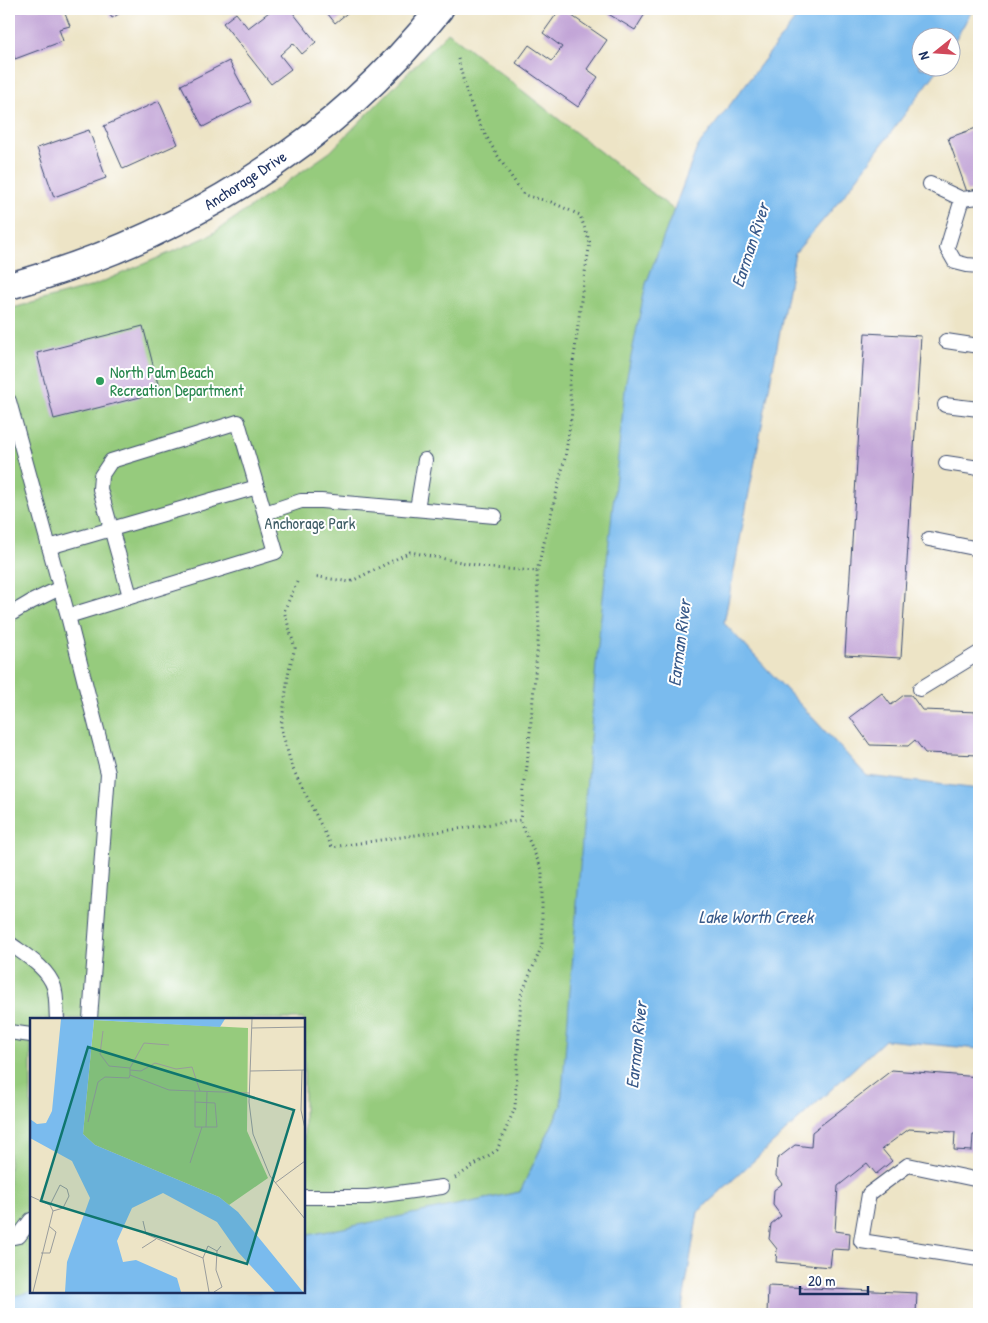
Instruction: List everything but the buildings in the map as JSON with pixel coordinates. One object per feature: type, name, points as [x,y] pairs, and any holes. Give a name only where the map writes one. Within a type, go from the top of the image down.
[{"type":"street","name":"Anchorage Drive","points":[[9,286],[99,258],[159,232],[217,200],[272,165],[325,125],[374,82],[440,9]]},
{"type":"lane","points":[[930,184],[962,199],[979,196]]},
{"type":"lane","points":[[962,199],[947,248],[955,262],[979,266]]},
{"type":"lane","points":[[946,341],[979,346]]},
{"type":"lane","points":[[9,401],[68,616],[108,773],[90,1018]]},
{"type":"lane","points":[[945,405],[979,409]]},
{"type":"lane","points":[[68,616],[276,552],[238,422],[111,461],[101,476],[100,489],[130,596]]},
{"type":"lane","points":[[417,509],[425,460]]},
{"type":"lane","points":[[946,463],[979,468]]},
{"type":"lane","points":[[49,547],[257,487]]},
{"type":"lane","points":[[265,513],[301,501],[321,501],[495,516]]},
{"type":"lane","points":[[928,539],[979,549]]},
{"type":"lane","points":[[9,615],[60,588]]},
{"type":"lane","points":[[920,689],[979,653]]},
{"type":"lane","points":[[9,943],[32,959],[44,972],[54,988],[57,1018]]},
{"type":"lane","points":[[9,1032],[30,1035]]},
{"type":"lane","points":[[979,1180],[908,1165],[869,1194],[861,1241],[979,1258]]},
{"type":"lane","points":[[305,1197],[368,1197],[442,1187]]},
{"type":"lane","points":[[9,1238],[20,1236],[30,1221]]},
{"type":"path","points":[[442,1187],[497,1150],[515,1108],[521,995],[542,946],[542,870],[520,820],[527,766],[538,630],[536,571],[564,458],[572,412],[569,384],[590,243],[580,215],[551,202],[524,195],[499,158],[482,128],[470,102],[458,59]]},
{"type":"path","points":[[313,576],[350,582],[410,552],[491,568],[536,571]]},
{"type":"path","points":[[297,582],[284,611],[295,648],[289,669],[281,728],[292,767],[332,847],[520,820]]},
{"type":"green space","name":"Anchorage Park","points":[[448,32],[674,210],[646,284],[561,1106],[520,1192],[305,1237],[305,1018],[30,1018],[30,1293],[35,1293],[9,1298],[9,309],[90,287],[209,236],[330,152]]},
{"type":"water","name":"Lake Worth Creek","points":[[803,9],[973,9],[960,31],[960,28],[910,28],[910,78],[932,78],[842,198],[795,253],[724,623],[867,776],[979,789],[979,1049],[885,1040],[698,1212],[681,1314],[9,1314],[9,1297],[30,1292],[305,1293],[305,1236],[520,1192],[561,1106],[596,664],[626,381],[646,284],[697,148]]},
{"type":"place","name":"North Palm Beach Recreation Department","points":[[100,381]]},
{"type":"water label","name":"Earman River","points":[[750,245]]},
{"type":"water label","name":"Earman River","points":[[679,643]]},
{"type":"water label","name":"Earman River","points":[[636,1045]]}]
